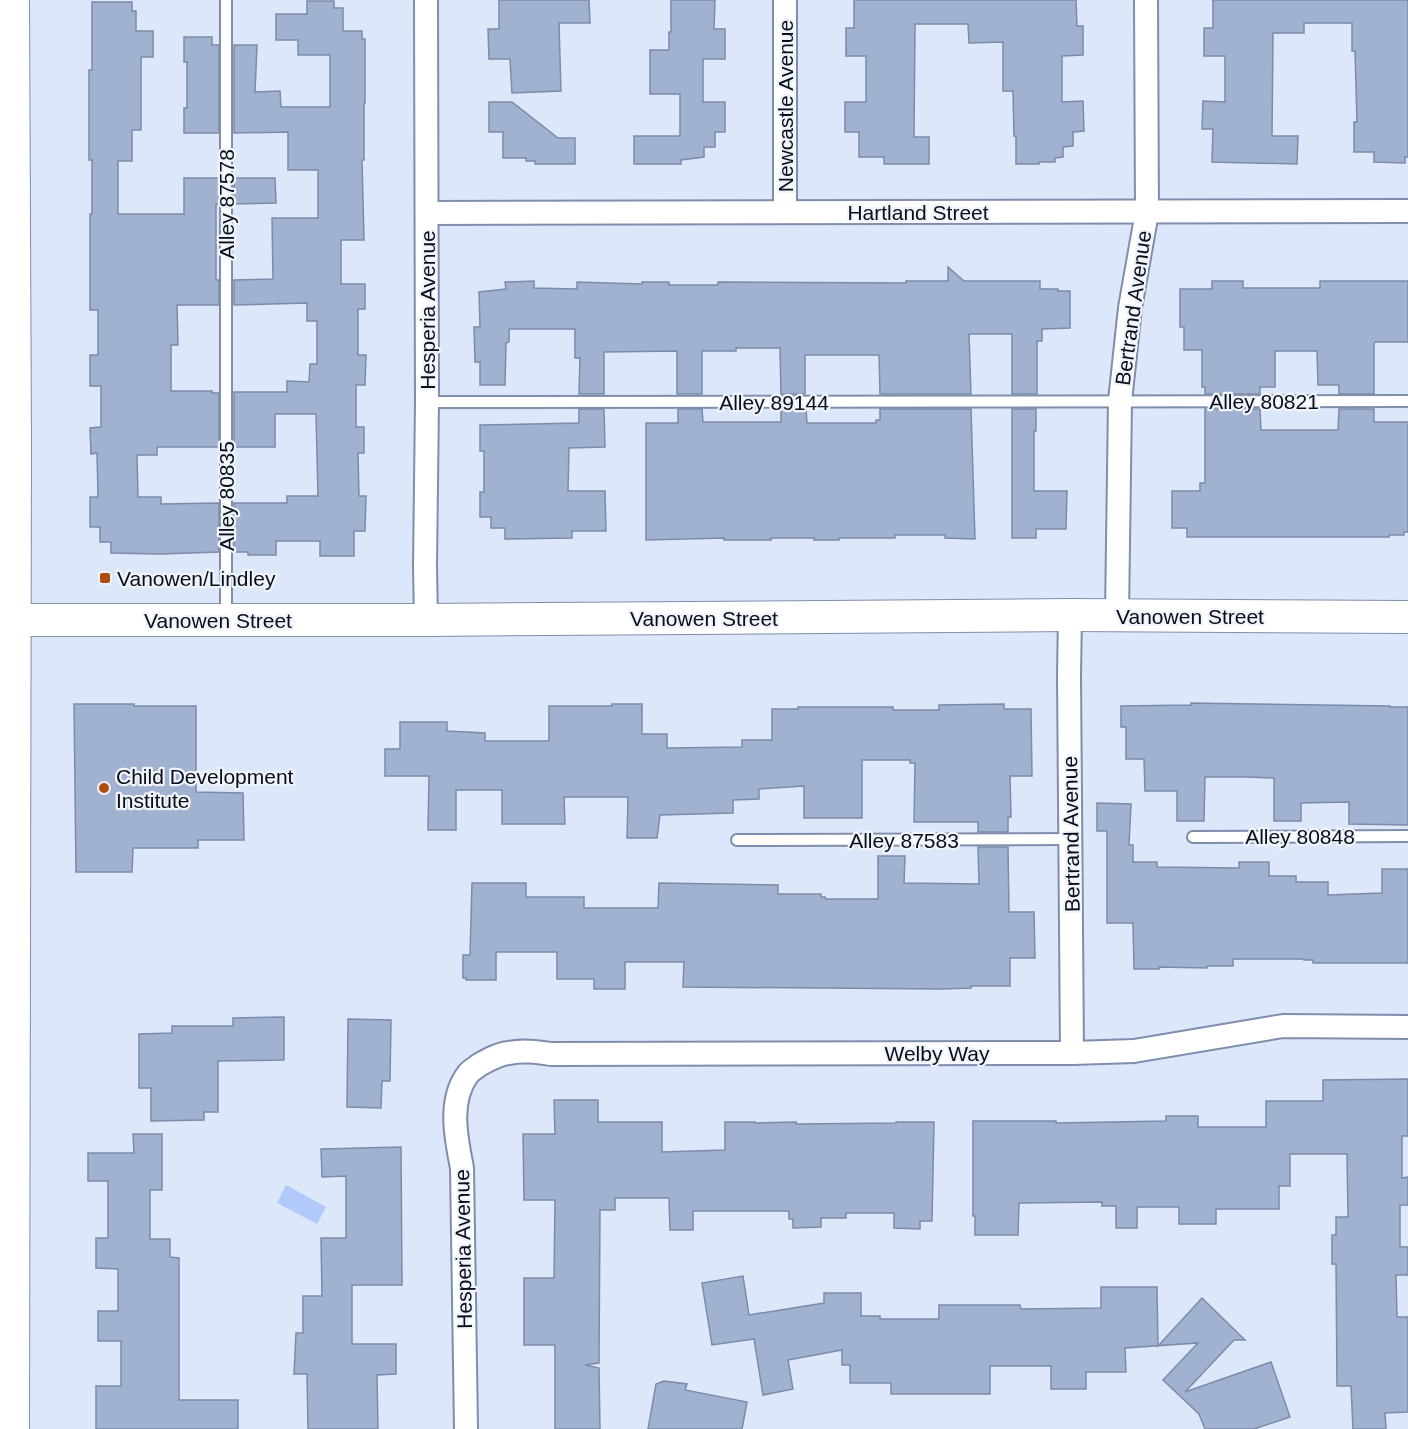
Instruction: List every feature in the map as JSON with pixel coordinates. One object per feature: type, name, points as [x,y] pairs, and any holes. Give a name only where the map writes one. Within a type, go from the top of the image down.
[{"type":"main road","points":[[13,0],[15,432],[7,620],[13,1429]]},
{"type":"main road","name":"Vanowen Street","points":[[7,620],[426,620],[1070,615],[1408,617]]},
{"type":"street","name":"Hesperia Avenue","points":[[426,0],[427,402],[424,566],[426,620]]},
{"type":"street","name":"Newcastle Avenue","points":[[785,0],[785,212]]},
{"type":"street","name":"Bertrand Avenue","points":[[1117,615],[1120,401],[1130,308],[1147,212],[1146,0]]},
{"type":"street","name":"Hartland Street","points":[[427,213],[1408,211]]},
{"type":"street","name":"Bertrand Avenue","points":[[1070,615],[1072,1053]]},
{"type":"street","name":"Welby Way","points":[[469,1072],[489,1059],[525,1051],[550,1053],[1072,1053],[1134,1051],[1283,1026],[1408,1027]]},
{"type":"street","name":"Hesperia Avenue","points":[[466,1429],[462,1168],[455,1118],[459,1093],[469,1072]]},
{"type":"lane","name":"Alley 87578","points":[[226,0],[226,409]]},
{"type":"lane","name":"Alley 80821","points":[[1120,401],[1408,401]]},
{"type":"lane","name":"Alley 89144","points":[[427,402],[1120,401]]},
{"type":"lane","name":"Alley 80835","points":[[226,409],[226,620]]},
{"type":"lane","name":"Alley 80848","points":[[1193,837],[1408,836]]},
{"type":"lane","name":"Alley 87583","points":[[736,840],[1071,839]]},
{"type":"water","points":[[286,1185],[326,1207],[317,1224],[277,1203]]},
{"type":"building","points":[[499,0],[589,0],[590,23],[559,23],[561,91],[512,93],[510,59],[489,59],[488,29],[499,29]]},
{"type":"building","points":[[671,0],[715,0],[714,29],[725,29],[725,59],[703,59],[703,102],[725,102],[725,132],[715,132],[715,147],[704,147],[704,157],[681,160],[681,164],[634,164],[634,136],[680,136],[680,94],[650,94],[650,50],[669,50]]},
{"type":"building","points":[[854,0],[1076,0],[1077,26],[1083,26],[1083,55],[1062,56],[1062,102],[1083,101],[1084,131],[1073,132],[1073,146],[1063,147],[1063,157],[1055,158],[1055,162],[1016,164],[1013,91],[1003,91],[1003,42],[969,43],[968,24],[915,24],[914,137],[929,137],[929,164],[884,164],[884,157],[859,157],[859,132],[845,132],[845,102],[866,102],[866,56],[846,56],[846,28],[854,28]]},
{"type":"building","points":[[1213,0],[1408,0],[1408,157],[1405,157],[1405,163],[1374,162],[1374,152],[1354,152],[1354,122],[1357,122],[1352,23],[1304,23],[1304,33],[1273,33],[1272,136],[1298,136],[1297,164],[1212,162],[1213,129],[1202,129],[1203,101],[1225,102],[1225,56],[1204,56],[1204,28],[1213,28]]},
{"type":"building","points":[[307,1],[334,1],[334,8],[343,8],[343,31],[362,31],[362,39],[365,39],[364,160],[362,160],[364,240],[341,240],[341,284],[365,284],[365,309],[358,309],[358,355],[366,355],[365,385],[356,385],[356,427],[364,427],[364,453],[358,453],[359,496],[366,496],[365,531],[354,531],[354,556],[320,556],[320,541],[276,541],[276,555],[248,555],[248,552],[234,552],[234,503],[287,503],[287,496],[318,496],[316,414],[275,414],[275,447],[234,447],[234,392],[287,392],[287,381],[309,382],[310,364],[317,364],[317,321],[307,321],[307,303],[234,305],[234,280],[273,279],[272,218],[318,218],[318,170],[288,170],[288,132],[234,133],[234,45],[257,45],[255,92],[280,91],[281,107],[330,107],[330,55],[298,55],[298,40],[276,40],[276,14],[307,14]]},
{"type":"building","points":[[92,2],[132,2],[132,11],[136,11],[136,31],[153,31],[153,57],[141,57],[141,130],[132,130],[132,161],[118,161],[118,214],[184,214],[184,178],[219,178],[219,204],[216,204],[216,280],[219,280],[219,305],[177,305],[178,345],[171,345],[171,391],[219,393],[219,447],[157,447],[157,455],[137,455],[138,497],[161,497],[161,504],[219,503],[219,552],[111,553],[111,542],[100,542],[100,527],[90,527],[90,497],[98,497],[97,453],[91,454],[90,428],[101,427],[101,386],[90,386],[90,355],[98,355],[98,310],[90,310],[92,160],[89,160],[89,70],[92,70]]},
{"type":"building","points":[[184,37],[212,37],[212,45],[219,45],[219,133],[184,133],[184,108],[187,108],[187,62],[184,62]]},
{"type":"building","points":[[489,102],[512,102],[558,138],[575,138],[575,164],[535,164],[535,161],[526,161],[526,158],[503,158],[503,132],[489,132]]},
{"type":"building","points":[[234,178],[275,178],[276,203],[234,204]]},
{"type":"building","points":[[948,267],[964,281],[1040,281],[1040,289],[1070,291],[1070,328],[1042,329],[1042,341],[1037,341],[1037,394],[1012,394],[1012,334],[969,334],[971,394],[880,394],[879,355],[805,355],[805,394],[781,394],[780,348],[736,348],[736,351],[702,351],[702,394],[677,394],[677,351],[604,352],[604,394],[579,394],[580,358],[575,358],[575,329],[509,329],[509,342],[506,343],[505,385],[480,385],[480,362],[475,362],[474,327],[480,327],[479,292],[506,289],[505,282],[534,281],[534,288],[577,289],[577,282],[642,284],[642,282],[669,282],[669,285],[718,285],[718,282],[906,283],[906,281],[948,281]]},
{"type":"building","points":[[1212,281],[1243,281],[1243,288],[1320,288],[1320,281],[1408,281],[1408,342],[1375,342],[1374,394],[1339,394],[1339,385],[1318,385],[1317,351],[1275,351],[1275,387],[1260,387],[1260,394],[1205,394],[1205,387],[1202,387],[1202,350],[1184,350],[1184,327],[1180,327],[1180,289],[1212,289]]},
{"type":"building","points":[[579,409],[604,409],[605,447],[569,448],[568,491],[605,491],[606,531],[572,531],[572,538],[505,539],[505,528],[491,528],[491,517],[480,517],[480,492],[484,492],[484,451],[480,451],[480,425],[579,423]]},
{"type":"building","points":[[678,409],[702,409],[703,422],[781,422],[781,409],[806,409],[807,423],[876,423],[876,420],[880,420],[880,409],[971,409],[975,539],[945,538],[945,535],[895,535],[895,538],[839,538],[839,540],[771,538],[771,540],[724,540],[724,538],[646,540],[646,423],[678,423]]},
{"type":"building","points":[[1012,409],[1036,409],[1034,491],[1067,491],[1066,529],[1036,529],[1036,538],[1012,538]]},
{"type":"building","points":[[1205,409],[1260,409],[1261,430],[1338,430],[1339,409],[1374,409],[1374,422],[1408,422],[1408,532],[1404,532],[1404,535],[1389,535],[1389,537],[1187,537],[1187,528],[1172,528],[1172,491],[1200,491],[1200,483],[1205,483]]},
{"type":"building","points":[[1191,703],[1408,707],[1408,825],[1349,824],[1349,802],[1301,803],[1301,821],[1274,821],[1274,778],[1247,777],[1205,777],[1204,821],[1177,821],[1177,791],[1145,791],[1144,759],[1126,759],[1126,727],[1121,727],[1121,706],[1191,705]]},
{"type":"building","points":[[74,704],[196,706],[196,792],[243,793],[244,840],[198,840],[198,848],[133,848],[132,872],[76,872]]},
{"type":"building","points":[[612,704],[642,704],[642,734],[667,734],[667,748],[742,747],[742,740],[772,740],[772,709],[893,707],[893,710],[939,710],[939,705],[1004,704],[1004,709],[1031,709],[1032,776],[1010,776],[1011,817],[1008,817],[1008,832],[978,832],[978,822],[914,822],[915,763],[910,763],[910,760],[862,760],[862,818],[804,818],[804,786],[759,789],[759,799],[733,800],[733,813],[660,815],[657,838],[627,838],[628,797],[564,797],[565,824],[502,824],[502,790],[456,790],[456,830],[428,830],[429,776],[385,776],[385,749],[400,749],[400,722],[447,722],[447,731],[485,733],[485,741],[549,741],[549,706],[612,706]]},
{"type":"building","points":[[1097,803],[1131,804],[1129,845],[1133,845],[1133,862],[1157,862],[1157,867],[1239,868],[1239,862],[1269,862],[1269,876],[1296,876],[1296,882],[1328,882],[1328,895],[1382,893],[1382,869],[1408,869],[1408,963],[1313,963],[1313,960],[1304,959],[1233,959],[1233,966],[1134,969],[1133,923],[1107,923],[1107,831],[1097,831]]},
{"type":"building","points":[[978,847],[1008,847],[1009,912],[1034,912],[1035,958],[1010,958],[1010,986],[941,989],[683,987],[684,962],[625,962],[625,989],[594,989],[594,979],[557,979],[557,952],[496,952],[496,980],[466,980],[463,978],[463,955],[470,955],[472,883],[526,883],[526,897],[584,897],[584,908],[658,908],[659,883],[778,885],[778,894],[821,894],[821,897],[826,899],[878,899],[878,856],[905,856],[904,883],[979,884]]},
{"type":"building","points":[[284,1017],[284,1060],[218,1061],[218,1112],[204,1112],[204,1120],[151,1121],[151,1088],[139,1088],[139,1034],[172,1033],[172,1026],[233,1026],[233,1018]]},
{"type":"building","points":[[348,1019],[391,1020],[390,1081],[382,1081],[381,1108],[347,1107]]},
{"type":"building","points":[[1408,1079],[1408,1136],[1402,1136],[1402,1178],[1408,1177],[1408,1205],[1400,1205],[1400,1247],[1408,1247],[1408,1275],[1396,1275],[1397,1317],[1408,1317],[1408,1412],[1385,1413],[1386,1429],[1353,1429],[1351,1386],[1337,1386],[1336,1264],[1332,1264],[1332,1235],[1336,1235],[1336,1217],[1348,1217],[1347,1154],[1290,1154],[1290,1186],[1279,1186],[1279,1209],[1216,1209],[1216,1224],[1179,1224],[1179,1207],[1137,1207],[1137,1228],[1116,1228],[1116,1206],[1102,1206],[1102,1202],[1019,1203],[1018,1235],[975,1235],[973,1121],[1056,1121],[1056,1123],[1166,1121],[1166,1116],[1198,1116],[1198,1127],[1266,1127],[1266,1101],[1323,1101],[1323,1080]]},
{"type":"building","points":[[554,1100],[598,1100],[598,1122],[662,1122],[662,1152],[725,1150],[725,1122],[796,1122],[796,1124],[934,1122],[932,1221],[920,1221],[920,1229],[894,1228],[894,1213],[846,1213],[846,1218],[821,1218],[821,1227],[793,1228],[793,1219],[789,1219],[789,1211],[693,1211],[693,1230],[670,1230],[669,1198],[615,1198],[615,1210],[600,1210],[599,1363],[585,1365],[599,1368],[600,1429],[555,1429],[555,1345],[524,1345],[524,1278],[554,1278],[555,1200],[524,1200],[523,1134],[555,1134]]},
{"type":"building","points":[[133,1134],[162,1134],[162,1190],[150,1190],[150,1239],[170,1239],[170,1257],[179,1258],[179,1400],[238,1400],[238,1429],[96,1429],[96,1386],[121,1386],[121,1341],[98,1341],[98,1311],[118,1311],[118,1269],[96,1268],[96,1238],[108,1238],[108,1181],[88,1181],[88,1153],[134,1153]]},
{"type":"building","points":[[401,1147],[402,1285],[352,1285],[352,1344],[396,1344],[396,1374],[377,1375],[378,1429],[308,1429],[307,1374],[294,1374],[296,1333],[303,1333],[303,1296],[322,1296],[321,1238],[346,1238],[346,1176],[322,1177],[321,1149]]},
{"type":"building","points":[[743,1276],[749,1315],[824,1303],[824,1293],[861,1293],[861,1316],[880,1316],[880,1319],[939,1319],[939,1305],[1020,1305],[1021,1309],[1101,1308],[1101,1287],[1157,1287],[1158,1346],[1125,1348],[1126,1372],[1086,1372],[1086,1389],[1051,1389],[1051,1366],[990,1366],[990,1394],[891,1394],[891,1383],[850,1383],[850,1365],[842,1365],[842,1350],[788,1360],[793,1389],[763,1395],[754,1339],[712,1345],[702,1283]]},
{"type":"building","points":[[1202,1298],[1245,1340],[1234,1340],[1185,1392],[1271,1362],[1290,1417],[1254,1429],[1205,1429],[1199,1414],[1163,1380],[1198,1343],[1158,1346]]},
{"type":"building","points":[[664,1381],[687,1384],[685,1390],[747,1402],[742,1429],[648,1429],[656,1384]]},
{"type":"place","name":"Vanowen/Lindley","points":[[105,578]]},
{"type":"place","name":"Child Development Institute","points":[[104,788]]}]
